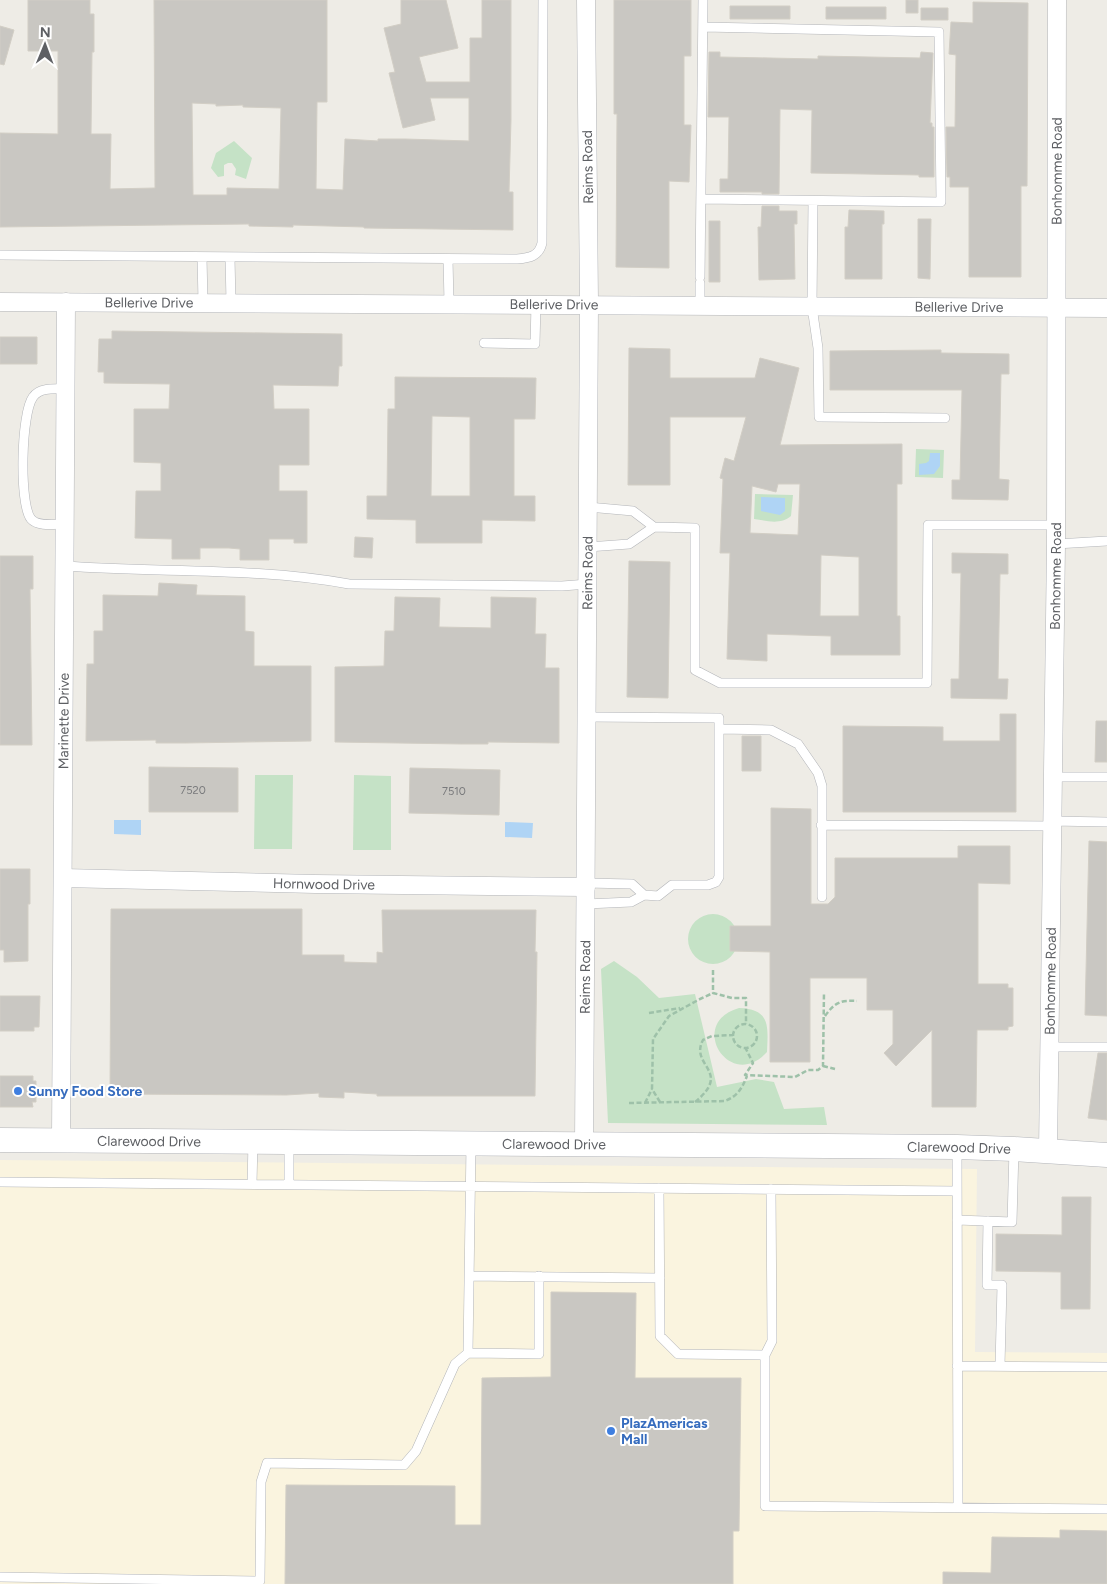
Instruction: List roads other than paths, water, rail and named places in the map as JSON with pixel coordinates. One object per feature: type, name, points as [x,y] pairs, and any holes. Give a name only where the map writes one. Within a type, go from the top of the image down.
[{"type":"street","name":"Reims Road","points":[[584,1145],[589,303],[586,0]]},
{"type":"street","name":"Bonhomme Road","points":[[1048,1151],[1056,544],[1057,0]]},
{"type":"street","name":"Bellerive Drive","points":[[0,302],[589,303],[812,307],[1107,308]]},
{"type":"street","name":"Marinette Drive","points":[[61,1140],[66,302]]},
{"type":"street","name":"Hornwood Drive","points":[[63,878],[315,884],[586,885]]},
{"type":"street","name":"Clarewood Drive","points":[[0,1140],[957,1147],[1107,1155]]},
{"type":"lane","points":[[0,255],[448,259],[517,259],[532,257],[540,249],[543,0]]},
{"type":"lane","points":[[700,305],[703,0]]},
{"type":"lane","points":[[701,200],[941,202],[939,32],[702,27]]},
{"type":"lane","points":[[813,201],[812,307],[818,348],[819,417],[945,418]]},
{"type":"lane","points":[[202,257],[203,302]]},
{"type":"lane","points":[[230,258],[231,302]]},
{"type":"lane","points":[[448,259],[448,303]]},
{"type":"lane","points":[[484,343],[535,344],[536,304]]},
{"type":"lane","points":[[65,524],[37,523],[32,519],[25,504],[23,479],[25,424],[32,397],[38,392],[45,390],[66,389]]},
{"type":"lane","points":[[588,507],[633,512],[654,527],[695,528],[695,670],[720,683],[927,684],[928,524],[1056,525]]},
{"type":"lane","points":[[588,546],[629,544],[654,527]]},
{"type":"lane","points":[[1056,544],[1107,541]]},
{"type":"lane","points":[[65,566],[274,574],[350,584],[562,586],[588,584]]},
{"type":"lane","points":[[586,885],[632,884],[644,894],[658,896],[672,885],[708,885],[716,882],[719,877],[719,718],[587,717]]},
{"type":"lane","points":[[719,730],[771,730],[798,744],[818,773],[822,786],[822,897]]},
{"type":"lane","points":[[1054,777],[1107,777]]},
{"type":"lane","points":[[821,825],[1107,822]]},
{"type":"lane","points":[[586,904],[631,902],[644,894]]},
{"type":"lane","points":[[1049,1047],[1107,1046]]},
{"type":"lane","points":[[252,1184],[253,1142]]},
{"type":"lane","points":[[289,1142],[289,1184]]},
{"type":"lane","points":[[468,1354],[471,1144]]},
{"type":"lane","points":[[957,1147],[958,1507]]},
{"type":"lane","points":[[957,1220],[1012,1222],[1014,1149]]},
{"type":"lane","points":[[0,1182],[957,1191]]},
{"type":"lane","points":[[659,1188],[660,1336],[678,1354],[765,1355]]},
{"type":"lane","points":[[771,1189],[772,1342],[765,1355],[765,1506],[1107,1509]]},
{"type":"lane","points":[[988,1221],[987,1285],[1002,1285],[1000,1366]]},
{"type":"lane","points":[[470,1276],[660,1278]]},
{"type":"lane","points":[[0,1578],[260,1581],[261,1482],[267,1463],[404,1464],[416,1451],[455,1364],[468,1354],[539,1354],[539,1276]]},
{"type":"lane","points":[[957,1366],[1107,1367]]},
{"type":"water","points":[[930,453],[940,453],[940,466],[934,474],[919,475],[919,464],[929,461]]},
{"type":"water","points":[[761,497],[785,498],[785,511],[780,515],[761,511]]},
{"type":"water","points":[[114,820],[141,820],[141,835],[114,834]]},
{"type":"water","points":[[505,822],[533,823],[532,838],[505,837]]},
{"type":"place","name":"Sunny Food Store","points":[[18,1091]]},
{"type":"place","name":"PlazAmericas Mall","points":[[611,1431]]}]
